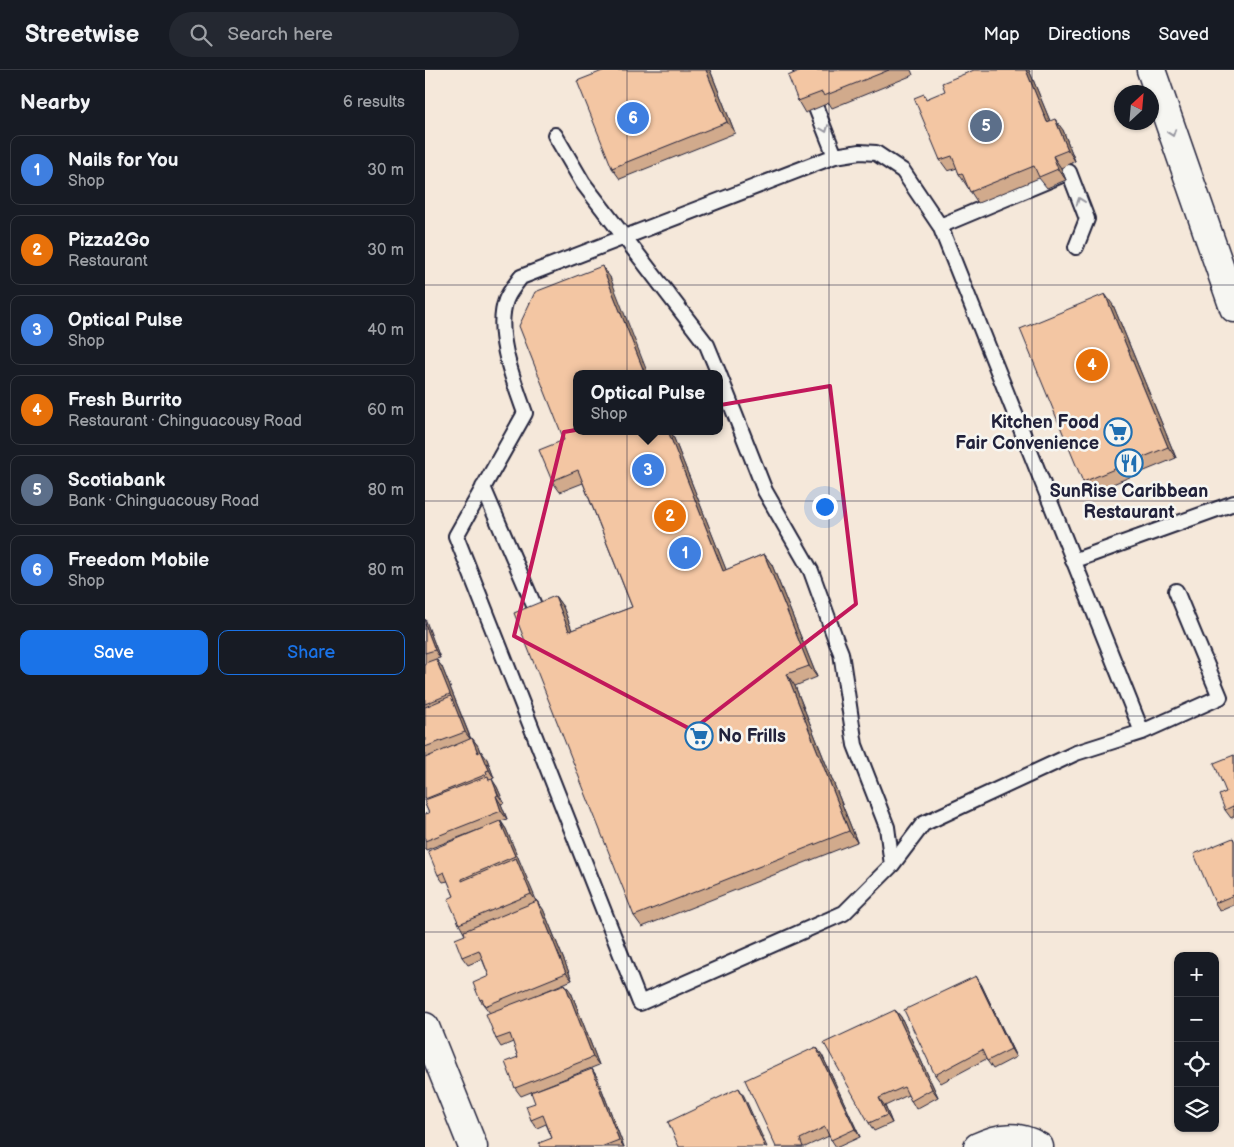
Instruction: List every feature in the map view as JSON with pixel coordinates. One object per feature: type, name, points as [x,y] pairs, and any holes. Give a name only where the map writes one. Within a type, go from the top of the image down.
[{"type":"main road","points":[[1151,70],[1234,308]]},
{"type":"main road","points":[[425,1027],[473,1147]]},
{"type":"main road","points":[[977,1147],[1005,1138],[1027,1140],[1039,1147]]},
{"type":"lane","points":[[801,70],[835,156]]},
{"type":"lane","points":[[555,135],[583,184],[707,345],[717,370]]},
{"type":"lane","points":[[1142,732],[941,226],[903,171],[876,153],[860,152],[835,156],[521,277],[506,300],[502,330],[511,374],[525,413],[456,536],[640,1003],[844,913],[892,865],[923,824],[1076,754],[1142,732],[1220,697],[1176,591]]},
{"type":"lane","points":[[941,226],[1069,172],[1087,219],[1075,247]]},
{"type":"lane","points":[[723,384],[765,491],[811,571],[841,653],[855,745],[887,827],[892,865]]},
{"type":"lane","points":[[483,487],[539,617]]},
{"type":"lane","points":[[1073,561],[1234,503]]},
{"type":"highlighted area","points":[[830,386],[856,604],[692,730],[514,636],[564,432]]},
{"type":"building","points":[[605,70],[706,70],[727,122],[612,168],[577,81]]},
{"type":"building","points":[[801,70],[889,70],[824,96],[822,92],[798,101],[788,76]]},
{"type":"building","points":[[974,70],[1026,70],[1047,122],[1055,119],[1068,150],[1053,156],[1058,169],[1039,177],[1034,166],[970,192],[962,173],[959,174],[952,156],[940,160],[914,98],[924,94],[926,99],[945,91],[942,83]]},
{"type":"building","points":[[602,266],[643,370],[573,370],[573,435],[670,435],[723,571],[764,554],[809,666],[787,674],[849,831],[634,916],[514,613],[555,596],[569,631],[632,607],[578,470],[552,481],[539,450],[564,440],[519,326],[535,292]]},
{"type":"building","points":[[1105,294],[1168,447],[1083,482],[1020,329]]},
{"type":"building","points":[[425,624],[435,650],[425,653]]},
{"type":"building","points":[[436,659],[450,694],[425,704],[425,663]]},
{"type":"building","points":[[451,696],[465,732],[425,747],[425,707]]},
{"type":"building","points":[[472,738],[478,753],[481,751],[489,770],[486,771],[487,774],[425,799],[425,758]]},
{"type":"building","points":[[1234,755],[1234,810],[1233,806],[1225,810],[1219,795],[1226,792],[1214,763]]},
{"type":"building","points":[[488,776],[489,780],[492,779],[498,795],[496,796],[501,811],[425,841],[425,814],[429,813],[425,800]]},
{"type":"building","points":[[500,821],[515,856],[462,879],[462,881],[516,858],[531,894],[459,924],[448,899],[454,896],[444,872],[438,875],[428,851]]},
{"type":"building","points":[[1233,838],[1234,895],[1215,903],[1194,854]]},
{"type":"building","points":[[537,901],[566,973],[485,1006],[482,999],[480,1000],[473,983],[489,976],[479,950],[462,957],[455,939],[465,935],[464,931]]},
{"type":"building","points":[[976,976],[1011,1049],[987,1061],[982,1050],[935,1075],[904,1010]]},
{"type":"building","points":[[565,984],[593,1057],[515,1088],[505,1062],[518,1057],[510,1034],[496,1039],[486,1014]]},
{"type":"building","points":[[895,1010],[932,1089],[911,1101],[904,1087],[879,1098],[887,1115],[869,1123],[824,1043]]},
{"type":"building","points":[[816,1047],[855,1129],[831,1140],[825,1127],[800,1139],[803,1147],[776,1147],[745,1080]]},
{"type":"building","points":[[592,1069],[619,1140],[601,1147],[541,1147],[539,1143],[552,1138],[543,1115],[531,1120],[526,1106],[535,1103],[531,1092]]},
{"type":"building","points":[[739,1088],[765,1147],[679,1147],[668,1122]]},
{"type":"place","name":"Freedom Mobile","points":[[633,118]]},
{"type":"place","name":"Scotiabank","points":[[986,126]]},
{"type":"place","name":"Fresh Burrito","points":[[1092,365]]},
{"type":"place","name":"Kitchen Food Fair Convenience","points":[[1118,432]]},
{"type":"place","name":"SunRise Caribbean Restaurant","points":[[1129,463]]},
{"type":"place","name":"Optical Pulse","points":[[648,470]]},
{"type":"place","name":"Pizza2Go","points":[[670,516]]},
{"type":"place","name":"Nails for You","points":[[685,553]]},
{"type":"place","name":"No Frills","points":[[699,736]]}]
